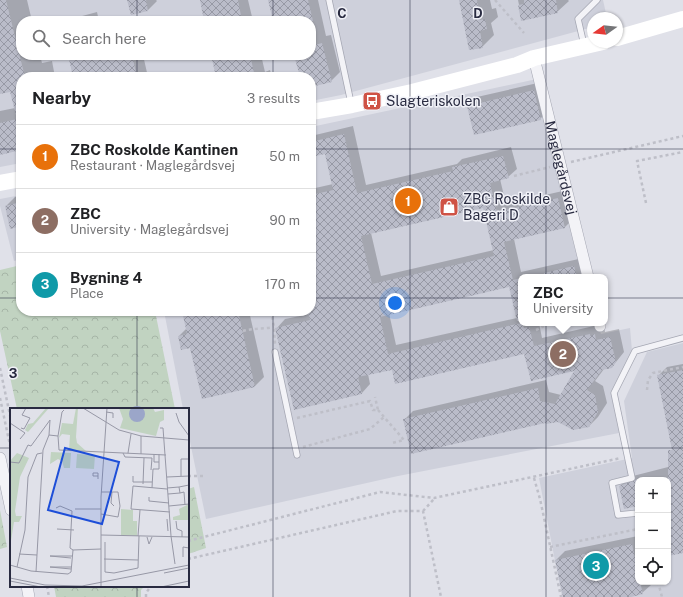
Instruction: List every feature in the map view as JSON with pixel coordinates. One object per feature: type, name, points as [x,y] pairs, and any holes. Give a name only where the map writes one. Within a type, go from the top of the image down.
[{"type":"street","points":[[623,36],[683,19]]},
{"type":"street","points":[[316,111],[412,92],[517,65],[534,58],[585,47]]},
{"type":"street","name":"Maglegårdsvej","points":[[534,58],[587,274]]},
{"type":"street","points":[[0,184],[16,180]]},
{"type":"street","points":[[0,458],[10,505]]},
{"type":"street","points":[[27,587],[29,597]]},
{"type":"lane","points":[[329,0],[352,105]]},
{"type":"lane","points":[[585,47],[578,18],[597,0]]},
{"type":"lane","points":[[635,513],[618,515],[612,484],[632,478],[614,393],[635,351],[683,338]]},
{"type":"lane","points":[[275,352],[297,455]]},
{"type":"path","points":[[495,0],[524,33]]},
{"type":"path","points":[[514,176],[683,136]]},
{"type":"path","points":[[646,203],[637,161],[683,152]]},
{"type":"path","points":[[272,316],[275,352]]},
{"type":"path","points":[[536,330],[545,326]]},
{"type":"path","points":[[243,331],[249,329],[274,327]]},
{"type":"path","points":[[647,390],[648,380],[653,373],[683,367]]},
{"type":"path","points":[[0,368],[10,415]]},
{"type":"path","points":[[375,397],[378,410],[404,440],[392,443]]},
{"type":"path","points":[[0,398],[10,445]]},
{"type":"path","points":[[289,420],[370,401],[372,410],[378,410]]},
{"type":"path","points":[[295,449],[365,431],[370,429],[384,417]]},
{"type":"path","points":[[189,541],[380,492],[434,498],[534,478],[627,457]]},
{"type":"path","points":[[189,476],[203,476]]},
{"type":"path","points":[[534,478],[540,499],[561,597]]},
{"type":"path","points":[[189,559],[397,511],[423,511],[434,498]]},
{"type":"path","points":[[423,511],[441,597]]},
{"type":"path","points":[[550,547],[635,530]]},
{"type":"path","points":[[659,585],[662,597]]},
{"type":"path","points":[[47,587],[49,597]]},
{"type":"path","points":[[146,597],[146,593],[150,587]]},
{"type":"shaded area","points":[[0,0],[603,0],[606,12],[587,12],[587,29],[341,95],[316,100],[316,72],[16,72],[16,164],[0,167]]},
{"type":"shaded area","points":[[537,79],[585,274],[518,274],[518,326],[598,326],[601,334],[630,328],[632,351],[611,394],[619,433],[398,476],[206,519],[189,437],[189,408],[183,408],[165,316],[316,316],[316,126]]},
{"type":"shaded area","points":[[16,196],[16,260],[14,261],[0,206],[0,199]]},
{"type":"shaded area","points":[[683,343],[683,597],[562,597],[539,478],[632,458],[624,401],[647,352]]},
{"type":"green space","points":[[16,266],[16,316],[156,316],[175,408],[17,408],[0,331],[0,270]]},
{"type":"green space","points":[[194,487],[206,548],[189,554],[189,489]]},
{"type":"green space","points":[[0,510],[7,547],[0,549]]},
{"type":"green space","points":[[54,587],[144,587],[141,590],[141,597],[56,597]]},
{"type":"building","points":[[0,0],[6,0],[16,41],[16,60],[21,60],[24,72],[16,72],[16,115],[10,92],[0,94]]},
{"type":"building","points":[[127,0],[146,0],[148,11],[131,15]]},
{"type":"building","points":[[200,0],[238,0],[241,16],[203,16]]},
{"type":"building","points":[[268,0],[308,0],[312,16],[272,16]]},
{"type":"building","points":[[459,0],[477,0],[480,20],[485,19],[487,29],[480,31],[483,48],[469,50]]},
{"type":"building","points":[[524,0],[556,0],[558,13],[521,21],[518,5],[524,4]]},
{"type":"building","points":[[322,43],[332,82],[316,86],[316,72],[299,72],[295,60],[316,60],[316,45]]},
{"type":"building","points":[[69,60],[133,60],[136,72],[72,72]]},
{"type":"building","points":[[212,60],[251,60],[254,72],[215,72]]},
{"type":"building","points":[[534,90],[541,120],[474,135],[467,106]]},
{"type":"building","points":[[16,119],[16,151],[0,155],[0,123]]},
{"type":"building","points":[[344,134],[357,193],[453,171],[452,167],[503,156],[509,178],[490,183],[497,212],[558,198],[565,228],[504,242],[513,280],[518,279],[518,321],[509,287],[380,317],[388,354],[518,324],[518,326],[523,326],[524,328],[529,327],[534,346],[590,334],[590,336],[595,334],[596,340],[610,337],[616,362],[612,368],[602,370],[587,390],[595,395],[598,412],[589,427],[573,430],[558,422],[545,423],[411,454],[403,419],[538,388],[540,401],[555,404],[574,371],[531,381],[524,354],[395,384],[392,370],[358,377],[362,394],[294,410],[275,328],[310,320],[309,316],[316,316],[316,194],[333,190],[325,154],[316,156],[316,141]],"holes":[[[483,208],[494,256],[372,284],[361,236]]]},
{"type":"building","points":[[16,203],[16,227],[10,229],[5,206]]},
{"type":"building","points":[[574,266],[576,274],[544,274]]},
{"type":"building","points":[[183,316],[239,316],[255,387],[202,399],[190,348],[181,350],[178,336],[187,334]]},
{"type":"building","points":[[683,370],[683,553],[671,555],[671,477],[668,477],[668,450],[672,450],[657,375]]},
{"type":"building","points":[[635,480],[635,507],[624,509],[619,486]]},
{"type":"building","points":[[632,544],[635,558],[635,585],[641,585],[643,594],[631,597],[563,597],[555,560]]},
{"type":"place","name":"Slagteriskolen","points":[[372,101]]},
{"type":"place","name":"ZBC Roskolde Kantinen","points":[[408,201]]},
{"type":"place","name":"ZBC Roskilde Bageri D","points":[[449,207]]},
{"type":"place","name":"ZBC","points":[[563,354]]},
{"type":"place","name":"Bygning 4","points":[[596,566]]}]
